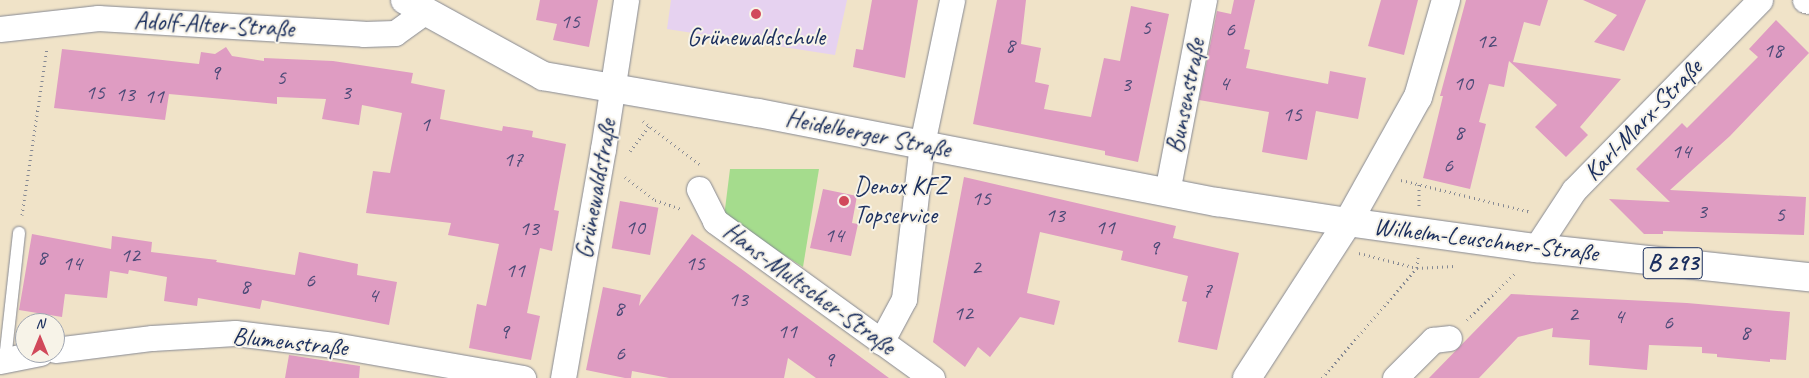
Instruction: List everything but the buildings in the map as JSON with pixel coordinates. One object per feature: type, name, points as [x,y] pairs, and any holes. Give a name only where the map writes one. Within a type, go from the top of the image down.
[{"type":"main road","points":[[1348,222],[1418,97],[1446,0]]},
{"type":"main road","name":"Heidelberger Straße","points":[[412,4],[543,76],[922,144],[1167,192],[1348,222]]},
{"type":"main road","name":"Wilhelm-Leuschner-Straße","points":[[1247,378],[1348,222],[1536,248],[1809,278]]},
{"type":"street","name":"Grünewaldstraße","points":[[562,378],[604,149],[626,0]]},
{"type":"street","points":[[881,342],[904,299],[922,144],[952,0]]},
{"type":"street","name":"Bunsenstraße","points":[[1167,192],[1204,0]]},
{"type":"street","name":"Karl-Marx-Straße","points":[[1536,248],[1574,190],[1760,0]]},
{"type":"street","points":[[1805,0],[1809,1]]},
{"type":"street","name":"Adolf-Alter-Straße","points":[[0,29],[51,21],[98,18],[364,34],[395,33],[412,4]]},
{"type":"street","name":"Hans-Multscher-Straße","points":[[700,189],[715,221],[932,378]]},
{"type":"street","name":"Blumenstraße","points":[[65,349],[152,338],[235,333],[334,345],[523,378]]},
{"type":"street","points":[[1395,378],[1432,340],[1449,338]]},
{"type":"street","points":[[2,361],[15,358]]},
{"type":"lane","points":[[2,361],[19,233]]},
{"type":"path","points":[[19,233],[51,21]]},
{"type":"path","points":[[613,90],[649,128],[701,162],[700,189]]},
{"type":"path","points":[[627,161],[628,152],[649,128],[656,97]]},
{"type":"path","points":[[604,149],[628,152]]},
{"type":"path","points":[[626,170],[625,179],[655,200],[715,221]]},
{"type":"path","points":[[1419,184],[1556,218]]},
{"type":"path","points":[[1449,338],[1536,248]]},
{"type":"path","points":[[1322,378],[1417,268],[1463,265]]},
{"type":"shaded area","name":"Grünewaldschule","points":[[671,0],[847,0],[835,55],[667,29]]},
{"type":"green space","points":[[730,169],[819,169],[803,267],[724,217]]},
{"type":"place","name":"Grünewaldschule","points":[[756,14]]},
{"type":"place","name":"Denox KFZ Topservice","points":[[844,201]]}]
